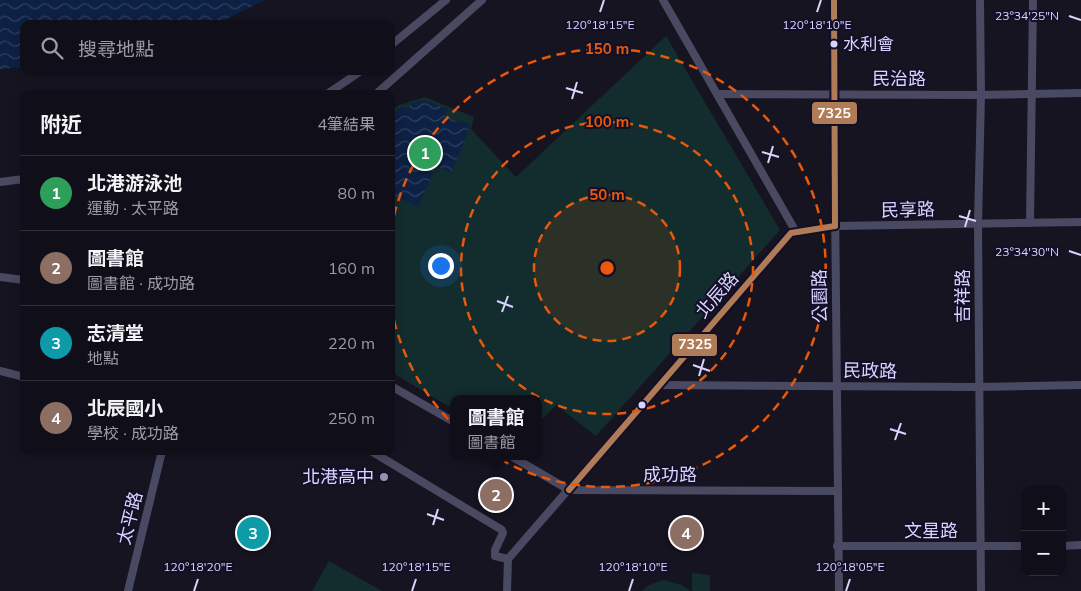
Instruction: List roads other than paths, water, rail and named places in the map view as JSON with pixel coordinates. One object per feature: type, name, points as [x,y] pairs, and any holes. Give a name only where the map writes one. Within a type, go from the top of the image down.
[{"type":"street","points":[[395,42],[446,0]]},
{"type":"street","points":[[381,90],[482,0]]},
{"type":"street","points":[[663,0],[796,232]]},
{"type":"street","name":"公園路","points":[[834,0],[834,226],[839,591]]},
{"type":"street","name":"吉祥路","points":[[980,0],[978,387],[981,591]]},
{"type":"street","points":[[1030,223],[1033,0]]},
{"type":"street","points":[[333,90],[355,75]]},
{"type":"street","name":"民治路","points":[[717,94],[981,95],[1081,93]]},
{"type":"street","points":[[0,182],[20,180]]},
{"type":"street","name":"民享路","points":[[796,232],[834,226],[1081,222]]},
{"type":"street","name":"北辰路","points":[[508,559],[791,233],[796,232]]},
{"type":"street","points":[[0,276],[20,279]]},
{"type":"street","points":[[0,371],[20,376]]},
{"type":"street","name":"民政路","points":[[660,385],[978,387],[1081,385]]},
{"type":"street","points":[[395,388],[450,420]]},
{"type":"street","name":"太平路","points":[[128,591],[161,455]]},
{"type":"street","points":[[378,455],[502,530],[503,533],[495,550],[495,556],[508,559],[507,591]]},
{"type":"street","points":[[519,460],[569,490]]},
{"type":"street","name":"成功路","points":[[569,490],[838,491]]},
{"type":"street","name":"文星路","points":[[837,546],[1021,546]]},
{"type":"street","points":[[1066,546],[1081,546]]},
{"type":"water","points":[[0,0],[265,0],[224,20],[20,20],[20,67],[0,69]]},
{"type":"water","points":[[424,100],[448,109],[445,116],[458,123],[459,120],[470,124],[451,173],[436,166],[418,207],[395,196],[395,116],[400,106],[408,108],[412,103]]},
{"type":"place","name":"水利會","points":[[834,44]]},
{"type":"place","name":"北港游泳池","points":[[425,153]]},
{"type":"place","name":"北港高中","points":[[384,477]]},
{"type":"place","name":"圖書館","points":[[496,495]]},
{"type":"place","name":"志清堂","points":[[253,533]]},
{"type":"place","name":"北辰國小","points":[[686,533]]}]
